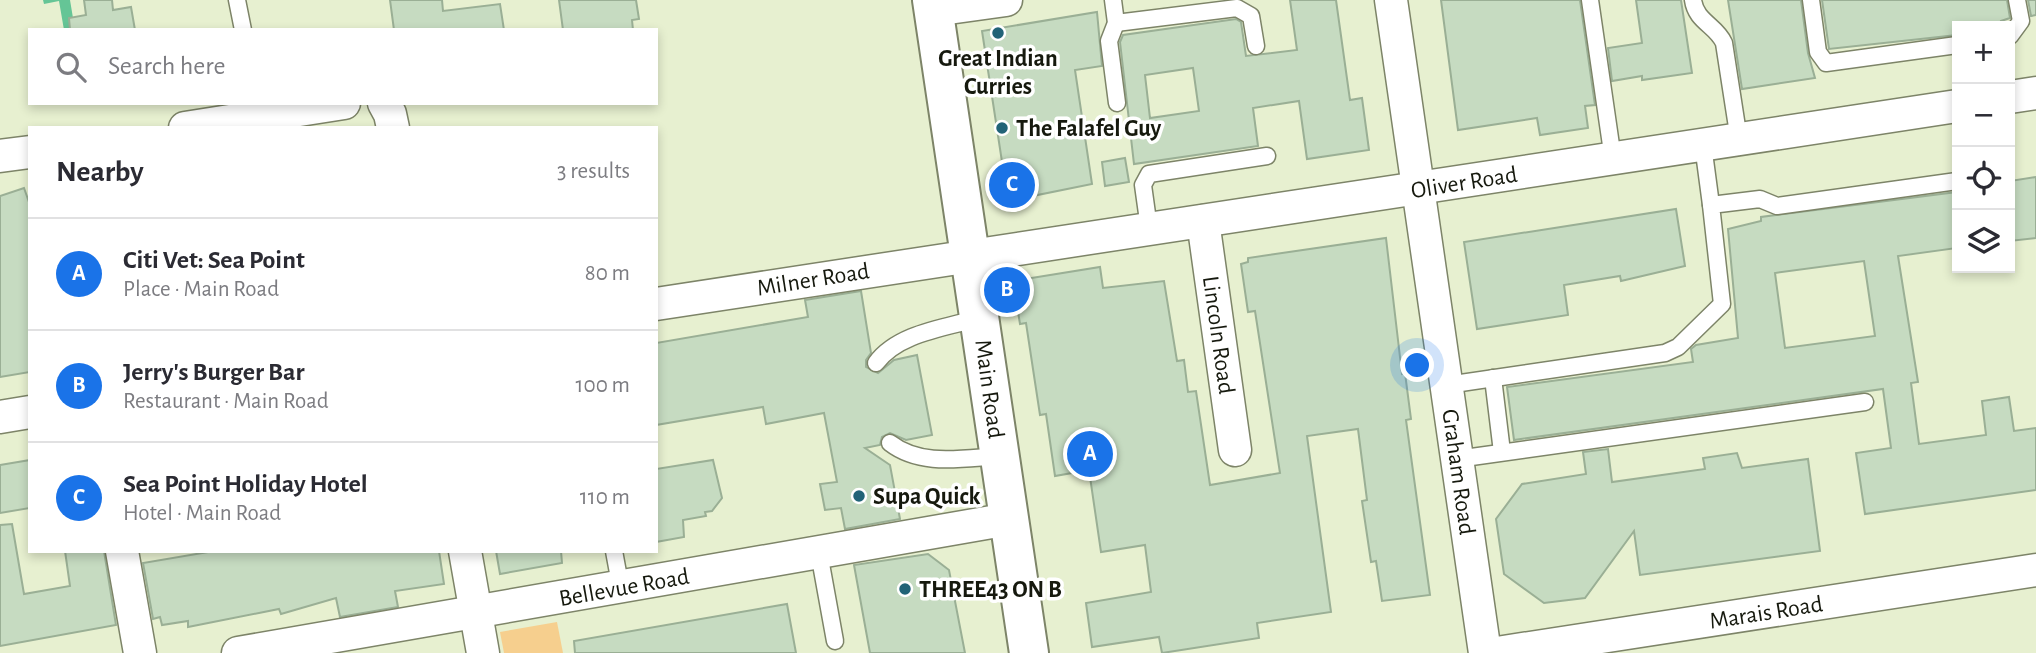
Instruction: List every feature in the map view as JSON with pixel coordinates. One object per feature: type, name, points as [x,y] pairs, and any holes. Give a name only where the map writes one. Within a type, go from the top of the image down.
[{"type":"main road","name":"Main Road","points":[[933,5],[1029,653]]},
{"type":"street","points":[[933,5],[1006,0]]},
{"type":"street","name":"Graham Road","points":[[1391,0],[1485,653]]},
{"type":"street","points":[[2015,96],[2036,93]]},
{"type":"street","points":[[193,126],[256,110],[319,105]]},
{"type":"street","points":[[386,105],[393,126]]},
{"type":"street","name":"Oliver Road","points":[[970,254],[1419,189],[1952,107]]},
{"type":"street","points":[[0,156],[28,152]]},
{"type":"street","name":"Lincoln Road","points":[[1203,221],[1236,450]]},
{"type":"street","name":"Milner Road","points":[[658,304],[970,254]]},
{"type":"street","points":[[0,417],[28,412]]},
{"type":"street","name":"Bellevue Road","points":[[238,653],[475,611],[621,589],[1009,519]]},
{"type":"street","points":[[122,553],[140,653]]},
{"type":"street","points":[[465,553],[483,653]]},
{"type":"street","name":"Marais Road","points":[[1497,653],[2036,570]]},
{"type":"lane","points":[[237,0],[243,28]]},
{"type":"lane","points":[[1113,0],[1116,23],[1108,41],[1117,103]]},
{"type":"lane","points":[[1590,0],[1613,159]]},
{"type":"lane","points":[[1693,0],[1696,14],[1721,35],[1724,43],[1739,140]]},
{"type":"lane","points":[[1811,0],[1818,52],[1826,63],[1952,46]]},
{"type":"lane","points":[[2015,29],[2021,21],[2017,0]]},
{"type":"lane","points":[[1116,23],[1237,8],[1251,16],[1256,46]]},
{"type":"lane","points":[[1447,385],[1665,353],[1678,347],[1722,304],[1703,145]]},
{"type":"lane","points":[[1149,228],[1143,185],[1149,174],[1267,156]]},
{"type":"lane","points":[[1711,205],[1760,199],[1777,206],[1952,182]]},
{"type":"lane","points":[[876,363],[883,354],[902,341],[979,318]]},
{"type":"lane","points":[[1493,378],[1502,452]]},
{"type":"lane","points":[[1457,459],[1865,402]]},
{"type":"lane","points":[[890,443],[910,456],[933,459],[1000,456]]},
{"type":"lane","points":[[614,553],[621,589]]},
{"type":"lane","points":[[819,553],[835,641]]},
{"type":"shaded area","points":[[43,0],[70,0],[75,28],[64,28],[59,1],[44,4]]},
{"type":"shaded area","points":[[557,622],[563,653],[504,653],[500,632]]},
{"type":"building","points":[[84,0],[112,0],[113,10],[131,7],[135,28],[70,28],[69,18],[86,15]]},
{"type":"building","points":[[390,0],[442,0],[443,11],[500,4],[504,28],[394,28]]},
{"type":"building","points":[[559,0],[636,0],[639,19],[632,20],[633,28],[563,28]]},
{"type":"building","points":[[1290,0],[1336,0],[1350,100],[1362,98],[1369,150],[1307,159],[1299,101],[1253,108],[1258,146],[1134,164],[1120,42],[1123,35],[1236,19],[1241,22],[1246,56],[1297,50]],"holes":[[[1193,68],[1199,111],[1150,118],[1145,75]]]},
{"type":"building","points":[[1441,0],[1580,0],[1595,105],[1585,106],[1588,128],[1540,135],[1537,118],[1458,130]]},
{"type":"building","points":[[1636,0],[1681,0],[1692,73],[1612,81],[1608,48],[1642,43]]},
{"type":"building","points":[[1728,0],[1801,0],[1808,53],[1815,78],[1742,89]]},
{"type":"building","points":[[1822,0],[2007,0],[2010,18],[2001,21],[1952,21],[1952,36],[1829,49]]},
{"type":"building","points":[[2028,0],[2036,0],[2036,15],[2031,16]]},
{"type":"building","points":[[1097,12],[1102,66],[1075,70],[1092,184],[1008,201],[982,31]]},
{"type":"building","points":[[1125,158],[1129,182],[1105,186],[1102,162]]},
{"type":"building","points":[[2036,177],[2036,238],[2015,240],[2015,180]]},
{"type":"building","points":[[24,188],[28,199],[28,372],[0,377],[0,196]]},
{"type":"building","points":[[1952,193],[1952,249],[1898,256],[1918,382],[1911,383],[1919,444],[1986,435],[1982,401],[2009,397],[2014,431],[2036,428],[2036,490],[1865,514],[1856,453],[1891,448],[1883,389],[1514,440],[1507,387],[1693,362],[1691,349],[1696,345],[1738,338],[1728,229],[1761,221],[1761,217]],"holes":[[[1864,261],[1875,336],[1785,348],[1775,273]]]},
{"type":"building","points":[[1676,209],[1685,266],[1621,281],[1620,276],[1564,285],[1568,315],[1477,329],[1464,242]]},
{"type":"building","points":[[1386,238],[1402,374],[1405,373],[1411,419],[1406,420],[1430,595],[1382,601],[1376,561],[1371,562],[1362,501],[1367,500],[1358,429],[1307,436],[1331,612],[1257,623],[1259,638],[1162,653],[1159,637],[1092,647],[1086,603],[1151,592],[1145,545],[1101,552],[1089,470],[1055,476],[1046,414],[1040,415],[1026,323],[1020,324],[1013,281],[1100,267],[1103,288],[1164,281],[1177,361],[1184,360],[1188,392],[1196,391],[1210,485],[1280,473],[1255,311],[1248,312],[1241,264],[1248,262],[1248,258]]},
{"type":"building","points":[[861,291],[871,353],[866,360],[866,367],[878,373],[894,360],[917,355],[932,435],[906,440],[890,433],[882,437],[880,445],[865,448],[890,465],[900,519],[845,529],[841,508],[825,510],[820,484],[837,482],[824,413],[766,424],[763,407],[658,425],[658,343],[808,317],[805,300]]},
{"type":"building","points":[[1608,449],[1612,482],[1705,469],[1703,458],[1737,453],[1742,468],[1808,459],[1820,551],[1640,575],[1634,531],[1585,598],[1544,603],[1504,574],[1496,519],[1522,484],[1586,474],[1583,452]]},
{"type":"building","points":[[28,460],[28,508],[0,513],[0,465]]},
{"type":"building","points":[[713,460],[722,498],[712,511],[705,512],[706,516],[683,520],[684,537],[658,542],[658,469]]},
{"type":"building","points":[[12,524],[24,594],[70,586],[65,553],[104,553],[116,625],[0,646],[0,525]]},
{"type":"building","points":[[202,553],[439,553],[444,584],[395,591],[398,607],[340,617],[336,598],[281,614],[279,609],[188,627],[188,621],[162,625],[160,617],[153,619],[143,563]]},
{"type":"building","points":[[496,553],[561,553],[562,563],[500,574]]},
{"type":"building","name":"THREE43 ON B","points":[[928,554],[949,570],[965,653],[870,653],[854,565]]},
{"type":"building","points":[[787,604],[796,653],[575,653],[574,641]]},
{"type":"place","name":"Great Indian Curries","points":[[998,33]]},
{"type":"place","name":"The Falafel Guy","points":[[1002,128]]},
{"type":"place","name":"Sea Point Holiday Hotel","points":[[1012,185]]},
{"type":"place","name":"Jerry's Burger Bar","points":[[1007,290]]},
{"type":"place","name":"Citi Vet: Sea Point","points":[[1090,454]]},
{"type":"place","name":"Supa Quick","points":[[859,496]]},
{"type":"place","name":"THREE43 ON B","points":[[905,589]]}]
